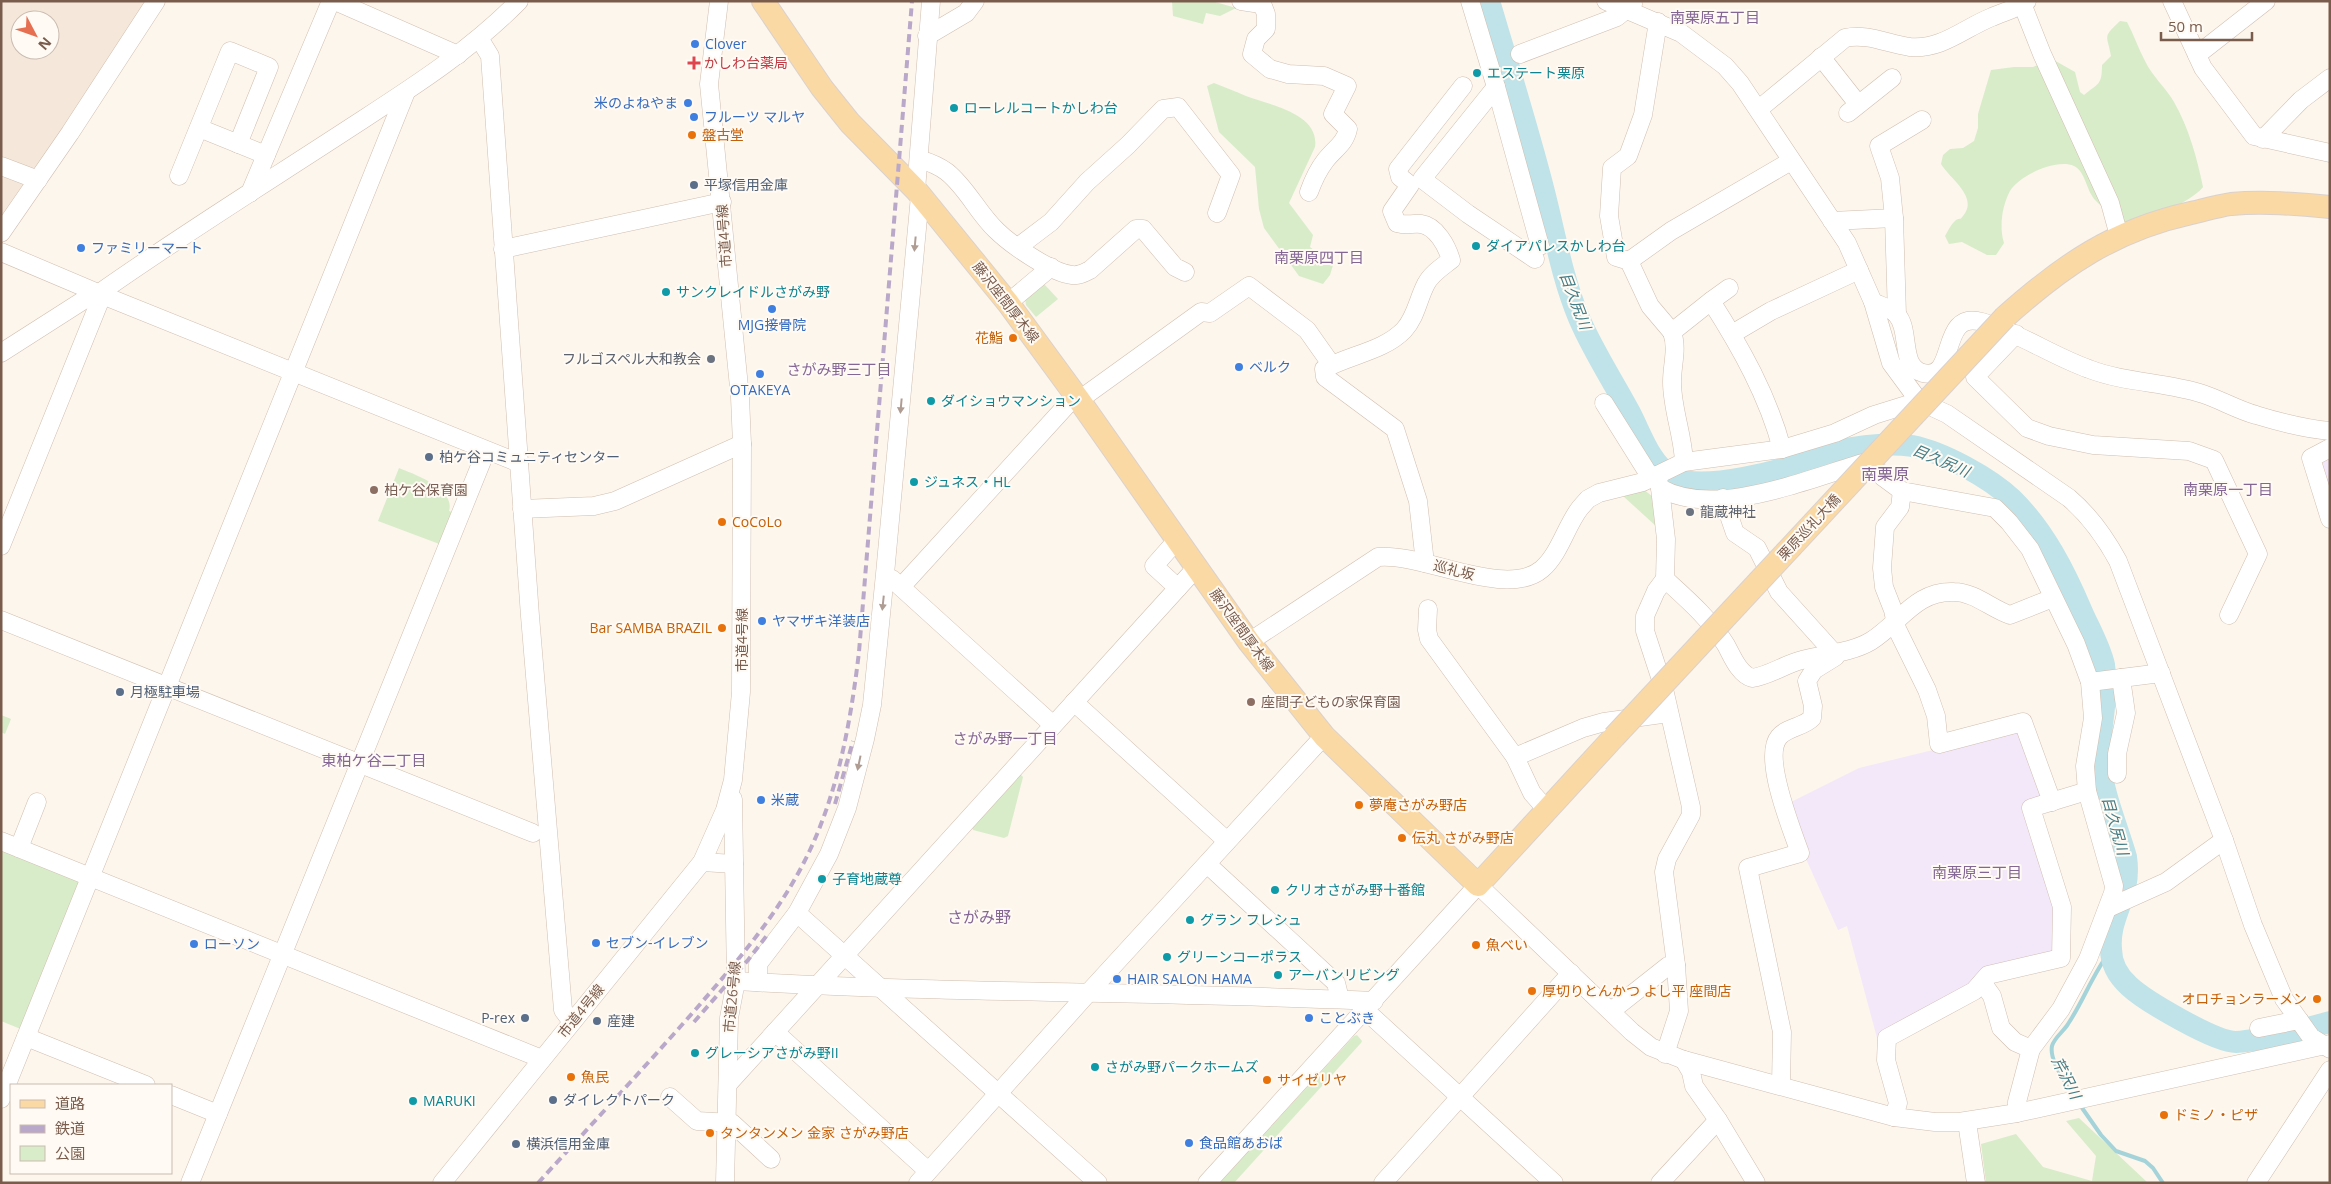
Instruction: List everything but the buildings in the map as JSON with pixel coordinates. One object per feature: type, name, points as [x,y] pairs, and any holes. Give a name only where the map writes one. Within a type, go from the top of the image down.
[{"type":"main road","name":"藤沢座間厚木線","points":[[763,1],[822,88],[850,123],[918,193],[1008,303],[1078,398],[1249,642],[1324,736],[1478,885]]},
{"type":"main road","points":[[2010,326],[2058,271],[2119,236],[2170,218],[2230,204],[2273,202],[2330,207]]},
{"type":"main road","name":"栗原巡礼大橋","points":[[1546,810],[2010,326]]},
{"type":"main road","points":[[1478,885],[1546,810]]},
{"type":"street","points":[[1,233],[156,1]]},
{"type":"street","points":[[250,193],[333,1],[458,55]]},
{"type":"street","points":[[1,353],[98,294],[406,92],[458,55],[519,1]]},
{"type":"street","points":[[758,982],[758,964],[797,913],[829,854],[847,808],[857,774],[872,705],[886,574],[918,193],[927,36],[931,1]]},
{"type":"street","points":[[927,36],[966,13],[975,1]]},
{"type":"street","points":[[1241,1],[1261,3],[1266,14],[1266,29],[1256,39],[1252,54],[1270,69],[1288,74],[1324,76],[1347,86],[1333,114],[1348,129],[1346,140],[1326,159],[1317,172],[1309,192]]},
{"type":"street","points":[[1470,1],[1496,87],[1538,252],[1468,214],[1422,180],[1496,87]]},
{"type":"street","points":[[1606,1],[1632,6],[1681,33],[1725,66],[1759,109],[1847,243],[1873,302],[1891,363],[1919,401],[1946,414],[2070,498],[2107,539],[2118,560],[2224,840],[2253,925],[2284,998],[2300,1021],[2324,1044]]},
{"type":"street","points":[[2172,1],[2197,55],[2218,90],[2254,136],[2330,153]]},
{"type":"street","points":[[2197,55],[2266,1]]},
{"type":"street","points":[[1759,109],[1845,38],[1874,38],[1908,46],[1933,45],[1948,41],[2023,2],[2042,54],[2110,203],[2119,236]]},
{"type":"street","name":"市道4号線","points":[[442,1183],[702,862],[725,810],[733,780],[741,692],[742,444],[740,390],[709,84],[720,3]]},
{"type":"street","points":[[1520,54],[1617,17],[1632,6]]},
{"type":"street","points":[[1630,261],[1616,257],[1609,216],[1612,168],[1628,156],[1643,115],[1658,22]]},
{"type":"street","points":[[479,38],[490,56],[518,463],[563,1010],[572,1022]]},
{"type":"street","points":[[179,176],[230,51],[269,67],[238,144]]},
{"type":"street","points":[[1821,57],[1853,108],[1892,78]]},
{"type":"street","points":[[2264,139],[2301,100],[2330,78]]},
{"type":"street","points":[[1425,563],[1418,502],[1395,429],[1325,377],[1324,368],[1389,341],[1404,330],[1410,322],[1427,282],[1451,260],[1447,247],[1429,226],[1418,224],[1409,226],[1397,223],[1392,211],[1410,185],[1400,177],[1398,169],[1463,86]]},
{"type":"street","points":[[1,1099],[406,92]]},
{"type":"street","points":[[1018,247],[1051,222],[1087,182],[1128,145],[1163,109],[1169,107],[1178,108],[1231,175],[1217,213]]},
{"type":"street","points":[[1922,120],[1879,146],[1890,178],[1894,218],[1897,315],[1905,332],[1909,362],[1922,373],[1932,374],[1939,371],[1943,365],[1953,332],[1967,322],[1980,321],[2010,326],[2068,361],[2092,371],[2202,394],[2255,415],[2330,431]]},
{"type":"street","points":[[199,128],[266,155]]},
{"type":"street","points":[[919,159],[946,171],[996,230],[1018,247],[1059,272],[1073,276],[1090,270],[1136,229],[1143,229],[1175,267],[1185,272]]},
{"type":"street","points":[[1630,261],[1671,231],[1791,160]]},
{"type":"street","points":[[1,166],[38,180]]},
{"type":"street","points":[[503,249],[722,202]]},
{"type":"street","points":[[1832,221],[1894,218]]},
{"type":"street","points":[[1,252],[98,294],[518,463]]},
{"type":"street","points":[[1630,261],[1650,306],[1672,332],[1675,340],[1672,381],[1674,401],[1684,442],[1681,463]]},
{"type":"street","points":[[1008,303],[1050,267]]},
{"type":"street","points":[[1732,334],[1787,303],[1859,270]]},
{"type":"street","points":[[901,587],[1078,398],[1201,312],[1210,313],[1249,286],[1307,330],[1332,364]]},
{"type":"street","points":[[1672,332],[1729,288]]},
{"type":"street","points":[[1,546],[99,304],[98,294]]},
{"type":"street","points":[[1711,301],[1732,334],[1764,396],[1776,424],[1782,449]]},
{"type":"street","points":[[1873,302],[1897,315]]},
{"type":"street","points":[[2010,326],[1975,377],[2027,428],[2049,436],[2093,445],[2189,451],[2214,460],[2258,554],[2229,615]]},
{"type":"street","points":[[1882,332],[1905,332]]},
{"type":"street","name":"巡礼坂","points":[[1249,642],[1378,557],[1390,556],[1483,577],[1508,578],[1529,576],[1540,571],[1548,562],[1575,514],[1588,499],[1599,493],[1654,479],[1681,463],[1782,449],[1835,433],[1874,415],[1919,401]]},
{"type":"street","points":[[1604,403],[1654,479],[1673,495],[1700,500],[1779,489],[1870,461],[1883,477],[1902,491],[1994,508],[2009,522],[2030,549],[2076,644],[2092,682],[2093,718],[2085,766],[2087,791],[2114,886],[2111,906],[2088,959],[2061,1009],[2031,1049],[2017,1102],[2017,1113]]},
{"type":"street","points":[[522,509],[594,506],[615,501],[742,444]]},
{"type":"street","points":[[2330,448],[2310,458],[2330,519]]},
{"type":"street","points":[[190,1183],[486,451]]},
{"type":"street","points":[[1654,479],[1666,539],[1665,580],[1656,591],[1645,616],[1645,630],[1669,712],[1691,807],[1691,815],[1668,860],[1664,872],[1676,965],[1679,1011],[1665,1054]]},
{"type":"street","points":[[1902,491],[1900,507],[1885,526],[1883,549],[1884,587],[1893,610],[1897,629],[1927,690],[1936,716],[1939,744],[2023,722],[2052,802]]},
{"type":"street","points":[[1723,498],[1735,533],[1757,548],[1779,592],[1834,653],[1835,658],[1814,670],[1807,681],[1812,706],[1812,718],[1809,722],[1778,737],[1776,744],[1776,777],[1800,853],[1748,868],[1782,1032],[1781,1085]]},
{"type":"street","points":[[1177,540],[1154,566],[1178,588]]},
{"type":"street","points":[[728,1084],[1196,568]]},
{"type":"street","points":[[886,574],[1053,725]]},
{"type":"street","points":[[1665,580],[1700,611],[1747,676],[1757,677],[1801,660],[1850,650],[1872,641],[1895,620],[1926,597],[1948,592],[1966,593],[2010,615],[2053,598]]},
{"type":"street","points":[[1428,609],[1427,630],[1429,639],[1515,757],[1532,793],[1546,810]]},
{"type":"street","points":[[1,620],[533,833]]},
{"type":"street","points":[[2092,682],[2161,673]]},
{"type":"street","points":[[2117,774],[2117,754],[2126,713],[2120,678]]},
{"type":"street","points":[[1074,702],[1228,841]]},
{"type":"street","points":[[1515,757],[1597,724],[1669,712]]},
{"type":"street","points":[[775,1032],[923,1177],[1089,992],[1324,736]]},
{"type":"street","name":"市道26号線","points":[[725,1183],[729,1018],[736,981],[733,780]]},
{"type":"street","points":[[1894,1117],[1898,1103],[1897,1092],[1886,1060],[1887,1038],[1974,991],[1988,975],[2061,958],[2062,907],[2031,808],[2087,791]]},
{"type":"street","points":[[19,848],[37,802]]},
{"type":"street","points":[[2111,906],[2176,876],[2224,840]]},
{"type":"street","points":[[1,841],[542,1059]]},
{"type":"street","points":[[702,862],[734,864]]},
{"type":"street","points":[[1207,864],[1336,983],[1340,999]]},
{"type":"street","points":[[1207,1183],[1478,885],[1639,1039],[1665,1054],[1894,1117],[1935,1122],[1967,1122],[2017,1113],[2324,1044]]},
{"type":"street","points":[[797,913],[1098,1183]]},
{"type":"street","points":[[1611,1011],[1668,966],[1676,965]]},
{"type":"street","points":[[1383,1183],[1571,973]]},
{"type":"street","points":[[736,981],[882,989],[1089,992],[1340,999],[1370,1005],[1459,1097],[1554,1183]]},
{"type":"street","points":[[1982,982],[1992,996],[2001,1028],[2015,1042],[2031,1049]]},
{"type":"street","points":[[2259,1028],[2300,1021]]},
{"type":"street","points":[[26,1037],[144,1084]]},
{"type":"street","points":[[1684,1060],[1691,1072],[1694,1086],[1718,1120],[1756,1183]]},
{"type":"street","points":[[2256,1183],[2330,1070]]},
{"type":"street","points":[[172,1095],[218,1114]]},
{"type":"street","points":[[670,1097],[697,1121],[732,1123],[771,1159]]},
{"type":"street","points":[[1660,1183],[1718,1120]]},
{"type":"street","points":[[1967,1122],[1976,1183]]},
{"type":"shaded area","points":[[1,1],[157,1],[1,233]]},
{"type":"shaded area","points":[[2330,453],[2330,508],[2318,473],[2322,458]]},
{"type":"shaded area","points":[[2015,730],[2021,731],[2044,794],[2027,806],[2057,907],[2057,950],[1972,988],[1877,1038],[1847,926],[1838,930],[1806,859],[1787,804],[1859,768]]},
{"type":"green space","points":[[1172,1],[1212,1],[1236,8],[1220,16],[1206,13],[1203,24],[1173,16]]},
{"type":"green space","points":[[2120,21],[2127,22],[2148,66],[2171,97],[2184,122],[2192,143],[2203,187],[2185,201],[2159,215],[2122,223],[2096,201],[2078,169],[2066,164],[2048,166],[2029,174],[2010,191],[2002,217],[2002,237],[2004,243],[1996,255],[1987,255],[1962,242],[1949,244],[1945,236],[1954,222],[1961,219],[1967,209],[1968,202],[1961,188],[1941,164],[1943,155],[1950,149],[1963,148],[1974,141],[1978,128],[1978,114],[1991,70],[2033,67],[2052,59],[2075,72],[2080,92],[2084,95],[2100,81],[2102,65],[2111,56],[2107,40],[2108,34]]},
{"type":"green space","points":[[1214,83],[1291,112],[1310,126],[1314,135],[1315,147],[1289,203],[1313,235],[1310,247],[1333,265],[1330,275],[1323,284],[1299,276],[1264,228],[1259,209],[1255,167],[1219,132],[1207,86]]},
{"type":"green space","points":[[1044,284],[1058,299],[1036,317],[1026,305],[1025,298]]},
{"type":"green space","points":[[399,468],[423,478],[440,489],[446,496],[449,503],[449,511],[454,513],[442,545],[378,521]]},
{"type":"green space","points":[[1643,489],[1653,497],[1657,527],[1622,495]]},
{"type":"green space","points":[[1,715],[11,719],[5,734],[1,732]]},
{"type":"green space","points":[[1020,774],[1023,777],[1008,836],[1004,838],[973,830],[972,826]]},
{"type":"green space","points":[[1,847],[84,881],[23,1030],[1,1021]]},
{"type":"green space","points":[[1357,1035],[1362,1041],[1361,1043],[1234,1183],[1219,1183],[1354,1036]]},
{"type":"green space","points":[[2079,1118],[2148,1183],[1986,1183],[1981,1144],[2016,1134],[2043,1167],[2092,1181],[2096,1156],[2066,1121]]},
{"type":"waterway","name":"目久尻川","points":[[1489,1],[1530,138],[1573,302],[1590,342],[1657,464],[1671,476],[1685,481],[1723,481],[1787,468],[1829,453],[1853,448],[1902,445],[1938,454],[1965,467],[2003,491],[2034,524],[2053,552],[2100,651],[2104,665],[2105,689],[2100,747],[2101,772],[2126,857],[2127,871],[2126,884],[2111,937],[2112,960],[2118,974],[2137,993],[2164,1010],[2197,1028],[2226,1040],[2236,1042],[2258,1039],[2330,1022]]},
{"type":"waterway","name":"芹沢川","points":[[2073,1095],[2055,1065],[2052,1046],[2074,1015],[2099,968],[2111,950]]},
{"type":"waterway","name":"芹沢川","points":[[2080,1105],[2101,1135],[2116,1151],[2145,1161],[2153,1168],[2163,1183]]},
{"type":"railway","points":[[538,1183],[696,1009],[759,933],[799,872],[829,802],[848,728],[859,652],[912,1]]},
{"type":"railway","points":[[835,804],[853,741]]},
{"type":"railway","points":[[694,1022],[768,934]]},
{"type":"place","name":"Clover","points":[[695,44]]},
{"type":"place","name":"かしわ台薬局","points":[[694,63]]},
{"type":"place","name":"エステート栗原","points":[[1477,73]]},
{"type":"place","name":"米のよねやま","points":[[688,103]]},
{"type":"place","name":"ローレルコートかしわ台","points":[[954,108]]},
{"type":"place","name":"フルーツ マルヤ","points":[[694,117]]},
{"type":"place","name":"盤古堂","points":[[692,135]]},
{"type":"place","name":"平塚信用金庫","points":[[694,185]]},
{"type":"place","name":"ダイアパレスかしわ台","points":[[1476,246]]},
{"type":"place","name":"ファミリーマート","points":[[81,248]]},
{"type":"place","name":"サンクレイドルさがみ野","points":[[666,292]]},
{"type":"place","name":"MJG接骨院","points":[[772,309]]},
{"type":"place","name":"花鮨","points":[[1013,338]]},
{"type":"place","name":"フルゴスペル大和教会","points":[[711,359]]},
{"type":"place","name":"ベルク","points":[[1239,367]]},
{"type":"place","name":"OTAKEYA","points":[[760,374]]},
{"type":"place","name":"ダイショウマンション","points":[[931,401]]},
{"type":"place","name":"柏ケ谷コミュニティセンター","points":[[429,457]]},
{"type":"place","name":"ジュネス・HL","points":[[914,482]]},
{"type":"place","name":"柏ケ谷保育園","points":[[374,490]]},
{"type":"place","name":"龍蔵神社","points":[[1690,512]]},
{"type":"place","name":"CoCoLo","points":[[722,522]]},
{"type":"place","name":"ヤマザキ洋装店","points":[[762,621]]},
{"type":"place","name":"Bar SAMBA BRAZIL","points":[[722,628]]},
{"type":"place","name":"月極駐車場","points":[[120,692]]},
{"type":"place","name":"座間子どもの家保育園","points":[[1251,702]]},
{"type":"place","name":"米蔵","points":[[761,800]]},
{"type":"place","name":"夢庵さがみ野店","points":[[1359,805]]},
{"type":"place","name":"伝丸 さがみ野店","points":[[1402,838]]},
{"type":"place","name":"子育地蔵尊","points":[[822,879]]},
{"type":"place","name":"クリオさがみ野十番館","points":[[1275,890]]},
{"type":"place","name":"グラン フレシュ","points":[[1190,920]]},
{"type":"place","name":"セブン-イレブン","points":[[596,943]]},
{"type":"place","name":"ローソン","points":[[194,944]]},
{"type":"place","name":"魚べい","points":[[1476,945]]},
{"type":"place","name":"グリーンコーポラス","points":[[1167,957]]},
{"type":"place","name":"アーバンリビング","points":[[1278,975]]},
{"type":"place","name":"HAIR SALON HAMA","points":[[1117,979]]},
{"type":"place","name":"厚切りとんかつ よし平 座間店","points":[[1532,991]]},
{"type":"place","name":"オロチョンラーメン","points":[[2317,999]]},
{"type":"place","name":"P-rex","points":[[525,1018]]},
{"type":"place","name":"ことぶき","points":[[1309,1018]]},
{"type":"place","name":"産建","points":[[597,1021]]},
{"type":"place","name":"グレーシアさがみ野II","points":[[695,1053]]},
{"type":"place","name":"さがみ野パークホームズ","points":[[1095,1067]]},
{"type":"place","name":"魚民","points":[[571,1077]]},
{"type":"place","name":"サイゼリヤ","points":[[1267,1080]]},
{"type":"place","name":"ダイレクトパーク","points":[[553,1100]]},
{"type":"place","name":"MARUKI","points":[[413,1101]]},
{"type":"place","name":"ドミノ・ピザ","points":[[2164,1115]]},
{"type":"place","name":"タンタンメン 金家 さがみ野店","points":[[710,1133]]},
{"type":"place","name":"食品館あおば","points":[[1189,1143]]},
{"type":"place","name":"横浜信用金庫","points":[[516,1144]]},
{"type":"district","name":"南栗原五丁目","points":[[1715,18]]},
{"type":"district","name":"南栗原四丁目","points":[[1319,258]]},
{"type":"district","name":"さがみ野三丁目","points":[[839,370]]},
{"type":"district","name":"南栗原","points":[[1885,474]]},
{"type":"district","name":"南栗原一丁目","points":[[2228,490]]},
{"type":"district","name":"さがみ野一丁目","points":[[1005,739]]},
{"type":"district","name":"東柏ケ谷二丁目","points":[[374,761]]},
{"type":"district","name":"南栗原三丁目","points":[[1977,873]]},
{"type":"district","name":"さがみ野","points":[[979,917]]}]
